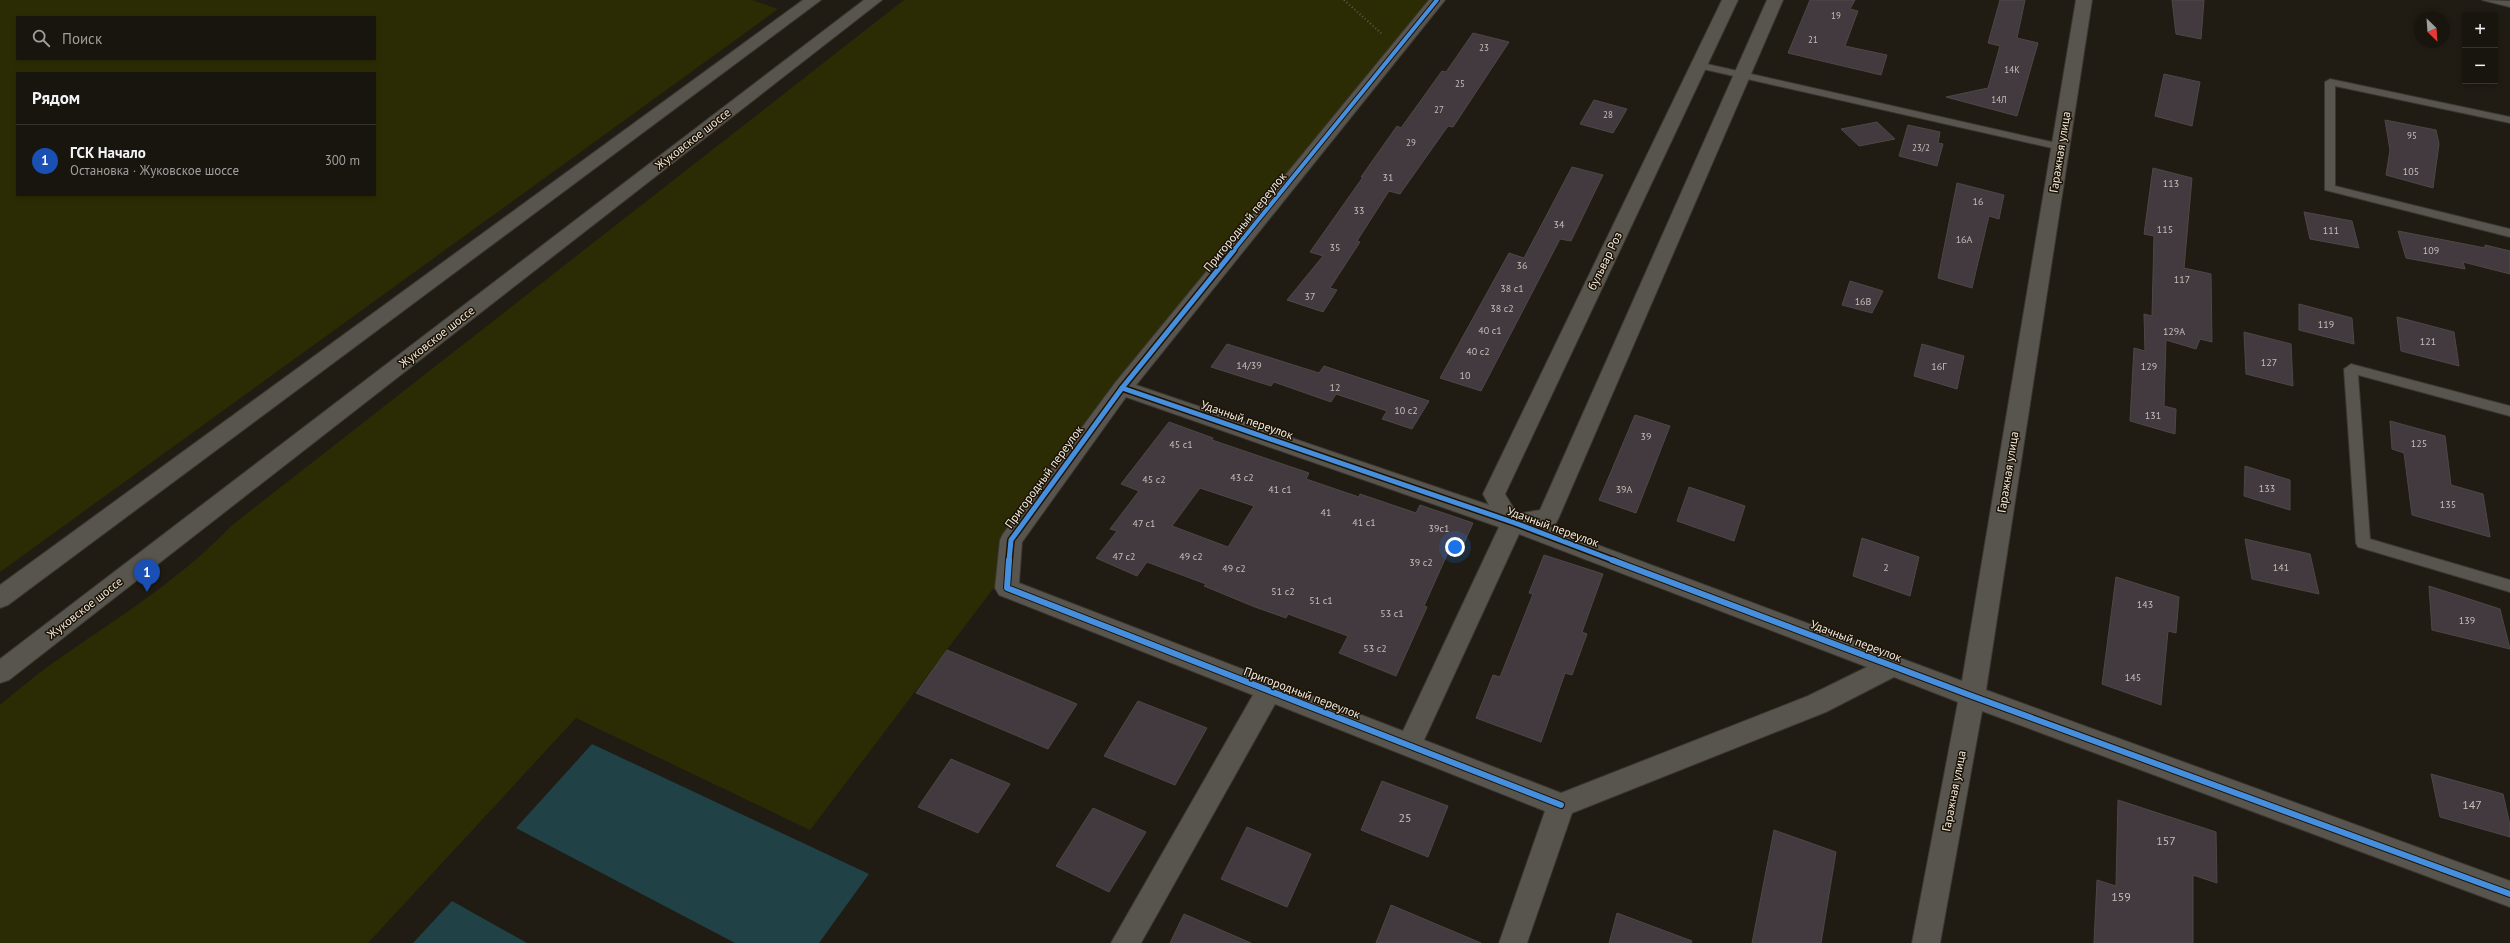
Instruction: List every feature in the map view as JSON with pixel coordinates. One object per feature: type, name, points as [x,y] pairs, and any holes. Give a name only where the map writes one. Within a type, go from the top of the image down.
[{"type":"street","points":[[0,598],[813,0]]},
{"type":"street","name":"Жуковское шоссе","points":[[0,673],[874,0]]},
{"type":"street","name":"Пригородный переулок","points":[[1437,0],[1399,49],[1122,388],[1011,540],[1006,588],[1561,805]]},
{"type":"street","name":"бульвар Роз","points":[[1512,522],[1494,494],[1730,0]]},
{"type":"street","points":[[1409,745],[1512,522],[1548,517],[1775,0]]},
{"type":"street","name":"Гаражная улица","points":[[1926,943],[1972,696],[2084,0]]},
{"type":"street","name":"Удачный переулок","points":[[1122,388],[1512,522],[1972,696],[2510,894]]},
{"type":"street","points":[[1513,943],[1561,805],[1816,704],[1893,666]]},
{"type":"street","points":[[1125,943],[1269,690]]},
{"type":"lane","points":[[2488,0],[2510,4]]},
{"type":"lane","points":[[1698,65],[1742,73],[2061,147]]},
{"type":"lane","points":[[2510,120],[2330,82],[2328,188],[2510,233]]},
{"type":"lane","points":[[2510,411],[2351,370],[2363,543],[2510,586]]},
{"type":"path","points":[[1344,0],[1399,49]]},
{"type":"shaded area","points":[[0,0],[752,0],[778,9],[0,572]]},
{"type":"shaded area","points":[[904,0],[1428,0],[1138,366],[996,585],[810,830],[576,718],[368,943],[0,943],[0,705],[46,668],[145,599],[190,565],[231,526]]},
{"type":"water","points":[[592,744],[869,874],[819,943],[735,943],[516,828]]},
{"type":"water","points":[[452,901],[527,943],[413,943]]},
{"type":"building","points":[[1810,0],[1855,0],[1850,9],[1858,11],[1845,46],[1887,55],[1881,75],[1788,53]]},
{"type":"building","points":[[2000,0],[2025,0],[2017,38],[2038,43],[2017,116],[1946,97],[1988,88],[2000,46],[1988,43]]},
{"type":"building","points":[[2172,0],[2204,0],[2201,39],[2176,34]]},
{"type":"building","points":[[1473,33],[1509,42],[1453,127],[1448,126],[1400,194],[1389,191],[1357,241],[1360,242],[1330,288],[1337,290],[1323,312],[1287,300],[1323,256],[1310,252],[1363,177],[1361,177],[1397,126],[1401,128],[1442,71],[1446,72]]},
{"type":"building","points":[[2164,74],[2200,82],[2192,126],[2155,116]]},
{"type":"building","points":[[1594,100],[1627,109],[1613,133],[1580,124]]},
{"type":"building","points":[[2385,120],[2436,130],[2439,144],[2433,188],[2386,175],[2390,150]]},
{"type":"building","points":[[1877,122],[1895,139],[1859,146],[1841,129]]},
{"type":"building","points":[[1908,125],[1940,132],[1938,143],[1943,144],[1937,166],[1899,156]]},
{"type":"building","points":[[1572,167],[1603,175],[1571,241],[1560,239],[1481,391],[1440,378],[1509,253],[1524,258]]},
{"type":"building","points":[[2153,168],[2192,178],[2184,268],[2211,274],[2212,342],[2200,339],[2196,349],[2166,340],[2164,406],[2176,409],[2175,434],[2130,421],[2134,348],[2145,351],[2144,314],[2152,316],[2154,236],[2144,234]]},
{"type":"building","points":[[1957,183],[2004,195],[1999,219],[1989,216],[1972,288],[1938,278]]},
{"type":"building","points":[[2304,212],[2352,221],[2359,248],[2310,239]]},
{"type":"building","points":[[2398,231],[2485,248],[2485,245],[2510,251],[2510,274],[2463,262],[2465,269],[2406,258]]},
{"type":"building","points":[[1850,281],[1883,291],[1872,313],[1842,305]]},
{"type":"building","points":[[2299,304],[2352,318],[2354,344],[2299,330]]},
{"type":"building","points":[[2397,317],[2454,332],[2459,366],[2401,351]]},
{"type":"building","points":[[2244,332],[2291,344],[2293,386],[2246,374]]},
{"type":"building","points":[[1227,344],[1319,373],[1324,366],[1429,401],[1412,429],[1382,419],[1387,411],[1336,394],[1331,402],[1274,382],[1271,386],[1211,367]]},
{"type":"building","points":[[1922,344],[1964,356],[1957,389],[1914,376]]},
{"type":"building","points":[[1635,415],[1670,426],[1636,513],[1599,500]]},
{"type":"building","points":[[2390,421],[2445,436],[2451,485],[2483,494],[2490,537],[2412,515],[2404,453],[2392,449]]},
{"type":"building","points":[[1169,422],[1213,438],[1212,440],[1309,473],[1306,479],[1359,497],[1360,494],[1416,513],[1420,505],[1473,523],[1460,552],[1450,548],[1424,606],[1427,607],[1396,676],[1339,653],[1348,636],[1288,614],[1286,618],[1255,607],[1204,586],[1206,584],[1147,562],[1137,576],[1096,558],[1117,531],[1110,529],[1139,491],[1121,484]],"holes":[[[1200,488],[1254,506],[1228,547],[1172,526]]]},
{"type":"building","points":[[2245,466],[2290,480],[2290,510],[2244,496]]},
{"type":"building","points":[[1689,487],[1745,506],[1734,541],[1677,521]]},
{"type":"building","points":[[1862,538],[1919,557],[1910,596],[1853,576]]},
{"type":"building","points":[[2245,539],[2310,554],[2319,594],[2252,579]]},
{"type":"building","points":[[1544,555],[1603,574],[1582,632],[1587,634],[1572,675],[1565,673],[1541,742],[1476,718],[1493,675],[1500,677],[1533,594],[1529,593]]},
{"type":"building","points":[[2116,577],[2179,597],[2176,633],[2168,631],[2161,705],[2102,684]]},
{"type":"building","points":[[2429,586],[2500,609],[2510,649],[2432,630]]},
{"type":"building","points":[[947,650],[1077,704],[1048,749],[916,693]]},
{"type":"building","points":[[1138,701],[1207,728],[1175,785],[1104,756]]},
{"type":"building","points":[[951,759],[1010,784],[978,833],[918,807]]},
{"type":"building","points":[[2431,774],[2503,794],[2510,825],[2510,837],[2440,817]]},
{"type":"building","points":[[1382,781],[1448,806],[1428,857],[1361,830]]},
{"type":"building","points":[[2118,800],[2216,832],[2217,883],[2193,875],[2193,943],[2094,943],[2097,880],[2116,886]]},
{"type":"building","points":[[1093,808],[1146,832],[1109,892],[1056,866]]},
{"type":"building","points":[[1247,827],[1311,854],[1287,907],[1221,879]]},
{"type":"building","points":[[1774,830],[1836,852],[1821,943],[1752,943]]},
{"type":"building","points":[[1391,905],[1481,943],[1376,943]]},
{"type":"building","points":[[1617,913],[1692,941],[1691,943],[1609,943]]},
{"type":"building","points":[[1184,914],[1251,943],[1170,943]]},
{"type":"cycle path","points":[[1437,0],[1122,388],[1011,540],[1007,588],[1561,805]]},
{"type":"cycle path","points":[[1122,388],[1515,523],[1972,696],[2510,894]]},
{"type":"place","name":"ГСК Начало","points":[[147,592]]}]
